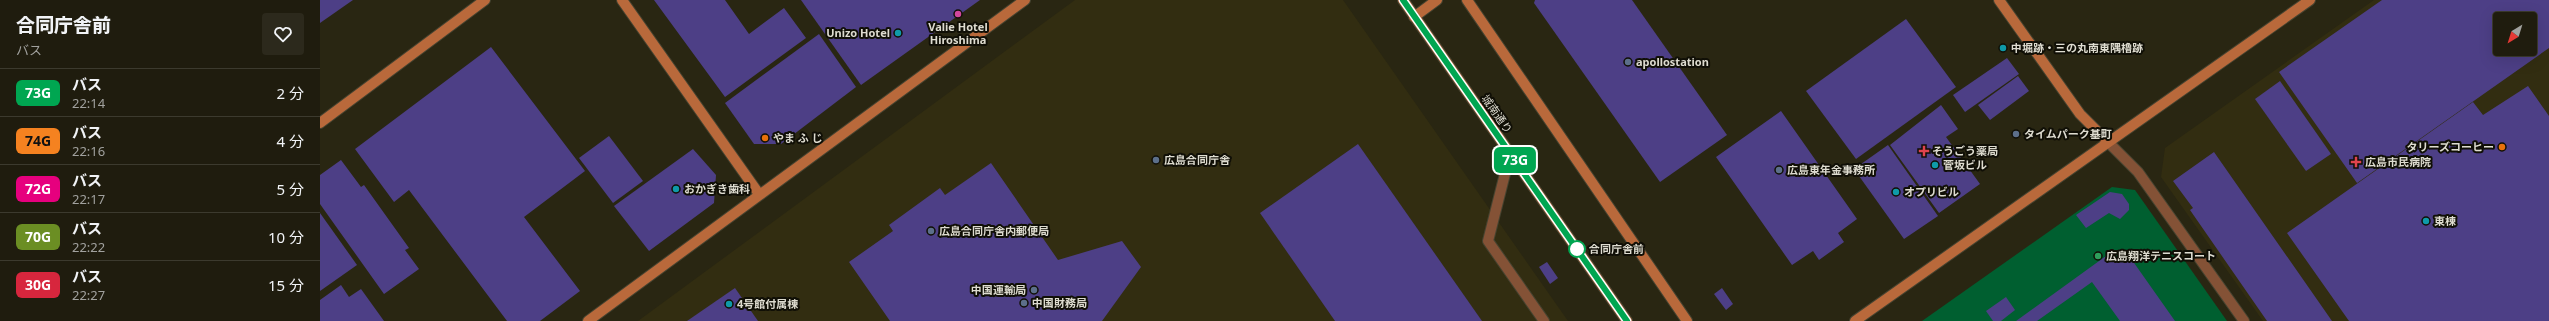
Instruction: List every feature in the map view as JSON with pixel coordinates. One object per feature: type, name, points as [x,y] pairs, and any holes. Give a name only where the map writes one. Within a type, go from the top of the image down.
[{"type":"street","points":[[320,123],[485,0]]},
{"type":"street","points":[[622,0],[759,194]]},
{"type":"street","points":[[588,321],[1025,0]]},
{"type":"street","name":"城南通り","points":[[1402,0],[1627,321]]},
{"type":"street","points":[[1414,17],[1437,0]]},
{"type":"street","points":[[1467,0],[1687,321]]},
{"type":"street","points":[[1999,0],[2080,114],[2138,172],[2244,321]]},
{"type":"street","points":[[1855,321],[2310,0]]},
{"type":"street","points":[[1510,154],[1488,242],[1544,321]]},
{"type":"shaded area","name":"広島合同庁舎","points":[[1075,0],[1343,0],[1568,321],[638,321]]},
{"type":"shaded area","name":"広島市民病院","points":[[2374,0],[2549,0],[2549,321],[2263,321],[2161,177],[2165,148]]},
{"type":"green space","name":"広島翔洋テニスコート","points":[[2112,187],[2135,190],[2227,321],[1922,321]]},
{"type":"building","points":[[320,0],[353,0],[320,23]]},
{"type":"building","points":[[654,0],[725,0],[749,34],[784,8],[806,38],[725,97]]},
{"type":"building","points":[[801,0],[980,0],[861,85]]},
{"type":"building","points":[[1535,0],[1632,0],[1727,135],[1660,182],[1534,3]]},
{"type":"building","points":[[2382,0],[2549,0],[2549,48],[2357,183],[2279,72]]},
{"type":"building","points":[[1906,19],[1956,87],[1856,159],[1806,91]]},
{"type":"building","points":[[819,34],[856,87],[781,144],[754,144],[725,103]]},
{"type":"building","points":[[491,47],[585,171],[524,217],[580,291],[540,321],[507,321],[409,190],[394,202],[355,149]]},
{"type":"building","points":[[2007,58],[2019,74],[1965,112],[1953,95]]},
{"type":"building","points":[[2018,76],[2029,91],[1990,120],[1978,105]]},
{"type":"building","points":[[2280,81],[2331,154],[2306,171],[2255,99]]},
{"type":"building","name":"東棟","points":[[2528,86],[2549,116],[2549,321],[2349,321],[2287,233],[2473,102],[2483,115]]},
{"type":"building","name":"菅坂ビル","points":[[1941,105],[1958,129],[1946,137],[1980,184],[1939,213],[1890,145]]},
{"type":"building","points":[[1781,111],[1857,219],[1838,233],[1844,242],[1819,260],[1813,251],[1792,265],[1716,157]]},
{"type":"building","points":[[609,136],[643,181],[613,203],[579,158]]},
{"type":"building","points":[[1358,144],[1482,321],[1335,321],[1260,213]]},
{"type":"building","name":"オプリビル","points":[[1888,145],[1938,216],[1904,239],[1854,169]]},
{"type":"building","name":"おかぎき歯科","points":[[693,149],[716,175],[714,203],[649,251],[614,206]]},
{"type":"building","points":[[2214,152],[2332,321],[2267,321],[2190,210],[2193,208],[2173,181]]},
{"type":"building","points":[[341,160],[361,187],[364,185],[409,248],[405,250],[419,269],[384,294],[320,204],[320,175]]},
{"type":"building","points":[[991,163],[1058,260],[1122,241],[1141,267],[1102,321],[890,321],[849,262],[893,231],[889,225],[940,188],[945,195]]},
{"type":"building","points":[[2110,192],[2122,194],[2129,204],[2129,210],[2120,219],[2109,213],[2086,228],[2076,215]]},
{"type":"building","points":[[320,213],[357,265],[320,291]]},
{"type":"building","points":[[2106,256],[2132,260],[2175,321],[2120,321],[2092,282],[2037,321],[2016,321]]},
{"type":"building","points":[[1547,262],[1558,278],[1550,284],[1539,267]]},
{"type":"building","points":[[341,285],[349,297],[361,289],[384,321],[320,321],[320,300]]},
{"type":"building","name":"4号館付属棟","points":[[735,288],[758,321],[687,321]]},
{"type":"building","points":[[1722,288],[1733,304],[1726,310],[1714,294]]},
{"type":"building","points":[[2006,297],[2015,310],[2001,321],[1993,321],[1986,311]]},
{"type":"bus line","name":"73G","points":[[1403,0],[1627,321]]},
{"type":"place","name":"Valie Hotel Hiroshima","points":[[958,14]]},
{"type":"place","name":"Unizo Hotel","points":[[898,33]]},
{"type":"place","name":"中堀跡・三の丸南東隅櫓跡","points":[[2003,48]]},
{"type":"place","name":"apollostation","points":[[1628,62]]},
{"type":"place","name":"タイムパーク基町","points":[[2016,134]]},
{"type":"place","name":"やま ふ じ","points":[[765,138]]},
{"type":"place","name":"タリーズコーヒー","points":[[2502,147]]},
{"type":"place","name":"そうごう薬局","points":[[1924,151]]},
{"type":"place","name":"広島合同庁舎","points":[[1156,160]]},
{"type":"place","name":"広島市民病院","points":[[2356,162]]},
{"type":"place","name":"菅坂ビル","points":[[1935,165]]},
{"type":"place","name":"広島東年金事務所","points":[[1779,170]]},
{"type":"place","name":"おかぎき歯科","points":[[676,189]]},
{"type":"place","name":"オプリビル","points":[[1896,192]]},
{"type":"place","name":"東棟","points":[[2426,221]]},
{"type":"place","name":"広島合同庁舎内郵便局","points":[[931,231]]},
{"type":"place","name":"合同庁舎前","points":[[1577,249]]},
{"type":"place","name":"広島翔洋テニスコート","points":[[2098,256]]},
{"type":"place","name":"中国運輸局","points":[[1034,290]]},
{"type":"place","name":"中国財務局","points":[[1024,303]]},
{"type":"place","name":"4号館付属棟","points":[[729,304]]}]
